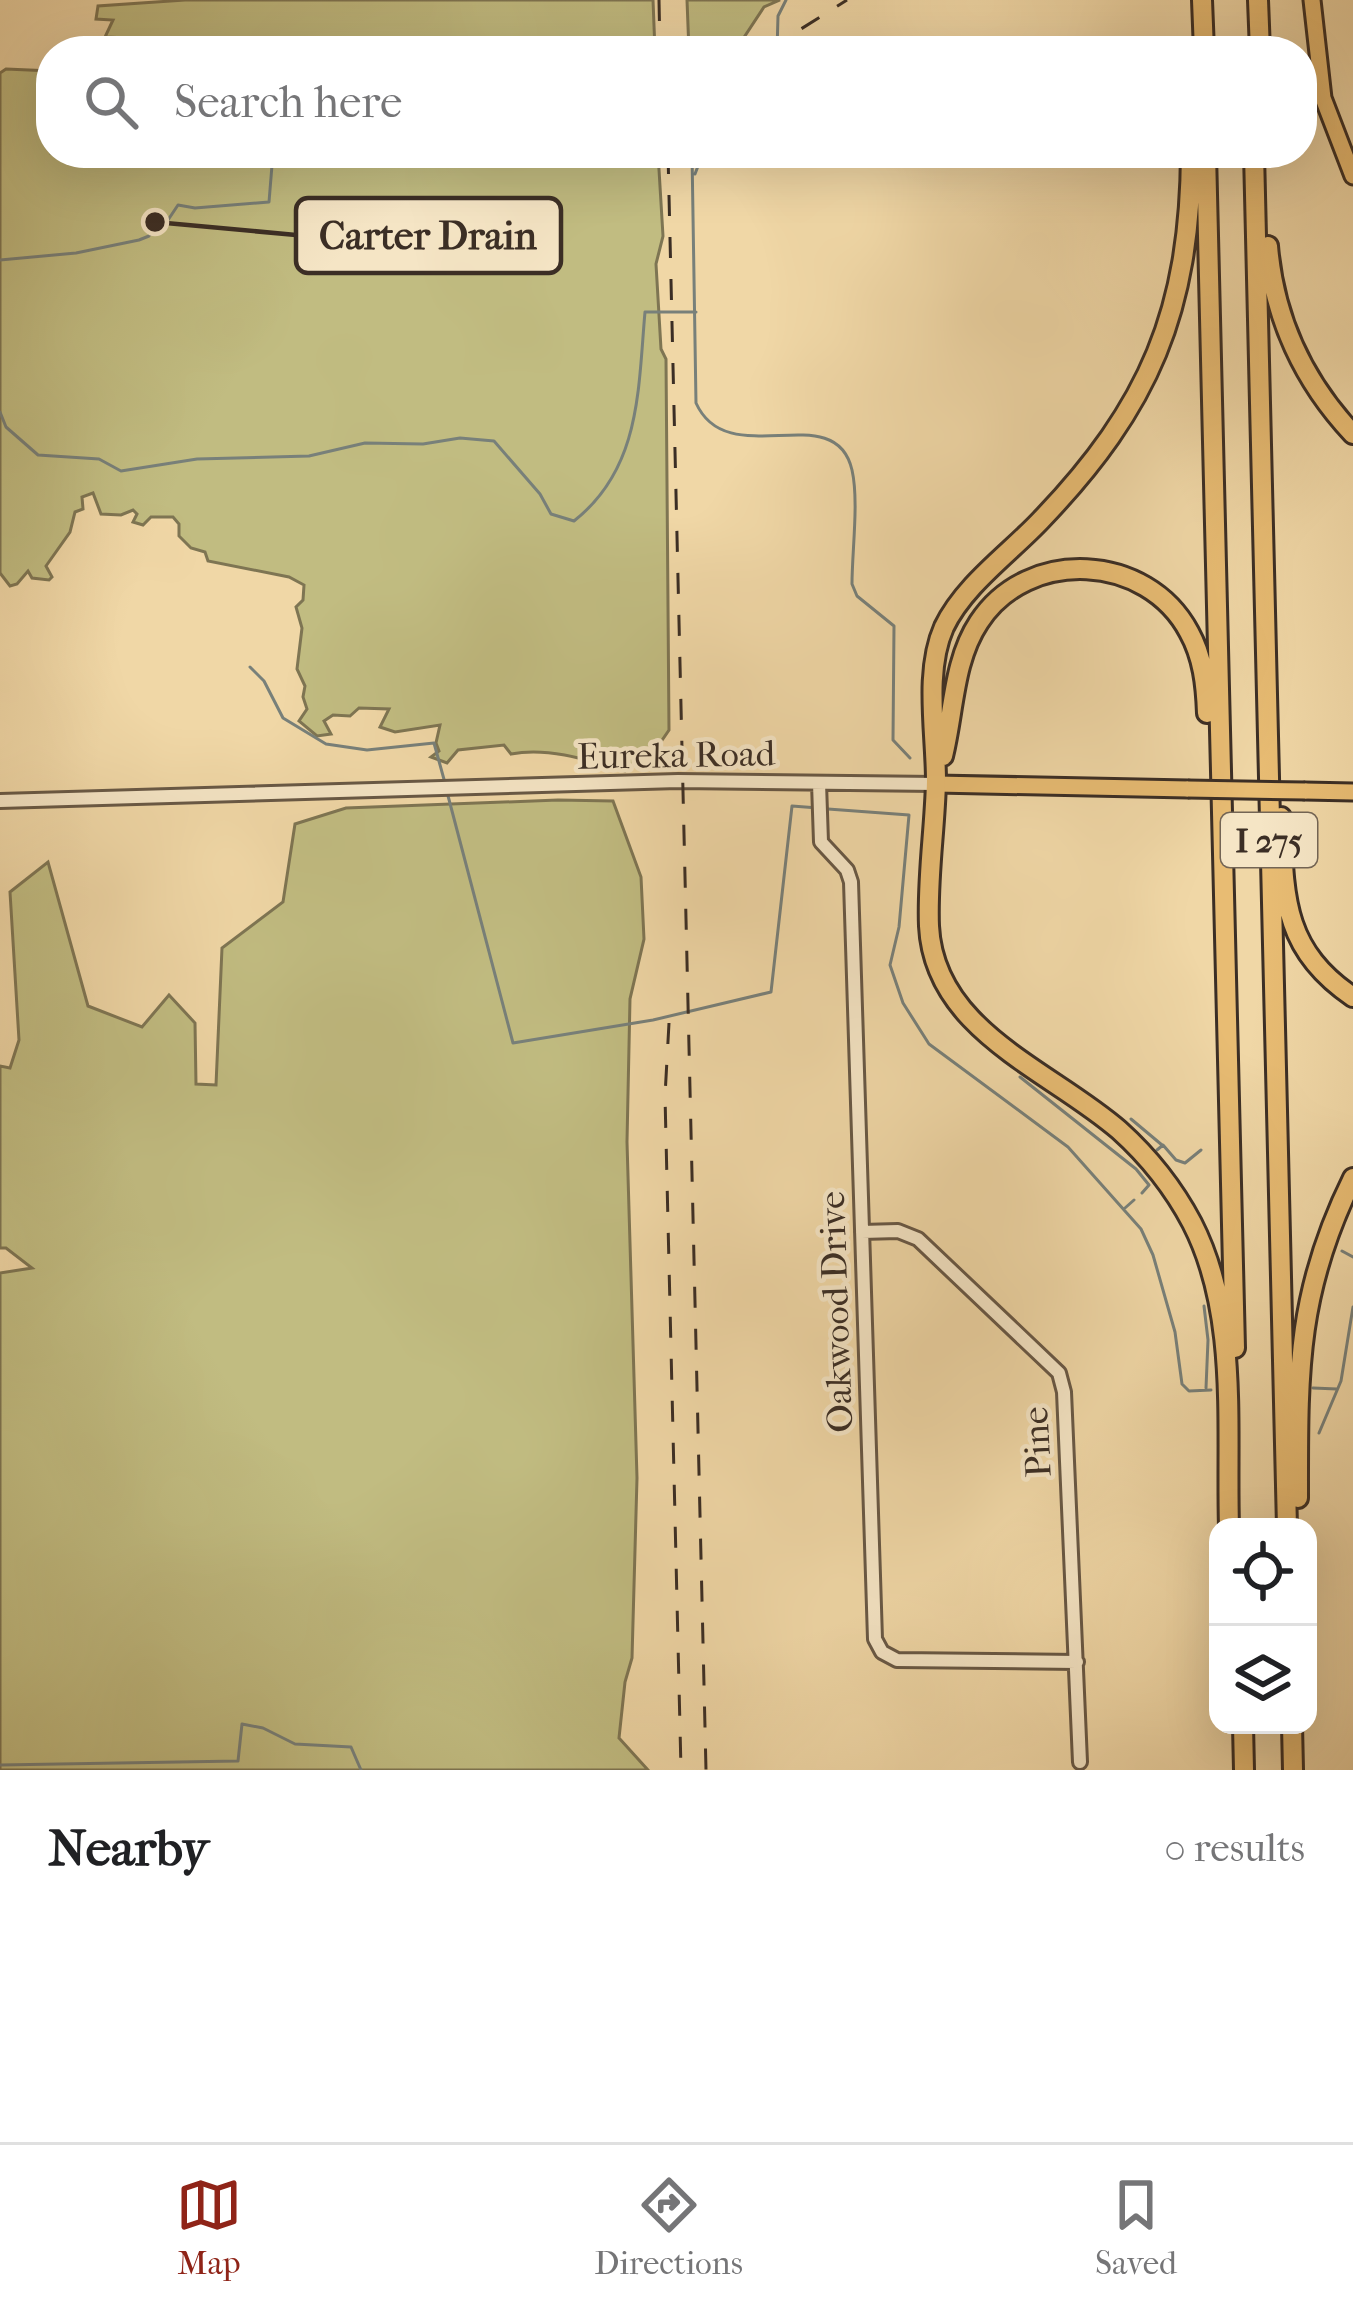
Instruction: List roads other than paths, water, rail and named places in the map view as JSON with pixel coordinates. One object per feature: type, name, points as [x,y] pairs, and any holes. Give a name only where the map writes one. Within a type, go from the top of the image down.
[{"type":"highway","points":[[1192,0],[1192,36]]},
{"type":"highway","points":[[1202,0],[1203,36]]},
{"type":"highway","points":[[1254,0],[1255,36]]},
{"type":"highway","points":[[1190,168],[1181,280],[1159,351],[1138,398],[1112,440],[955,608],[941,634],[934,682],[936,784],[929,921],[930,944],[942,984],[980,1028],[1118,1129],[1150,1160],[1171,1187],[1201,1244],[1220,1307],[1229,1518]]},
{"type":"highway","name":"I 275","points":[[1207,168],[1238,1518]]},
{"type":"highway","name":"I 275","points":[[1254,168],[1287,1518]]},
{"type":"highway","points":[[1265,168],[1270,264],[1278,305],[1311,382],[1353,434]]},
{"type":"highway","points":[[936,784],[963,655],[981,618],[1002,596],[1029,578],[1061,569],[1112,572],[1151,590],[1189,630],[1200,657],[1225,951]]},
{"type":"highway","points":[[1268,631],[1289,917],[1306,954],[1353,997]]},
{"type":"highway","points":[[1298,1518],[1302,1334],[1320,1252],[1353,1178]]},
{"type":"highway","points":[[1243,1734],[1244,1770]]},
{"type":"highway","points":[[1292,1734],[1293,1770]]},
{"type":"main road","points":[[1312,0],[1316,36]]},
{"type":"main road","points":[[1317,45],[1323,98],[1353,176]]},
{"type":"main road","name":"Eureka Road","points":[[936,784],[1353,792]]},
{"type":"street","name":"Eureka Road","points":[[0,801],[678,781],[936,784]]},
{"type":"street","name":"Oakwood Drive","points":[[819,782],[821,842],[847,870],[851,882],[874,1633],[888,1657],[897,1660],[1077,1661]]},
{"type":"street","name":"Pine","points":[[862,1232],[898,1231],[918,1239],[1059,1373],[1064,1392],[1080,1762]]},
{"type":"waterway","points":[[777,36],[778,16],[786,0]]},
{"type":"waterway","points":[[0,260],[76,253],[139,240],[149,236],[155,222],[168,220],[178,205],[269,202],[272,168]]},
{"type":"waterway","points":[[692,168],[696,403],[711,423],[731,433],[825,438],[842,449],[854,482],[852,584],[857,596],[894,626],[893,740],[910,758]]},
{"type":"waterway","points":[[695,174],[697,168]]},
{"type":"waterway","points":[[0,412],[6,427],[38,455],[99,459],[121,471],[197,459],[309,456],[365,443],[494,441],[540,494],[551,514],[574,521],[596,500],[624,452],[637,398],[645,312],[696,312]]},
{"type":"waterway","points":[[250,667],[264,681],[283,718],[326,744],[367,750],[434,743],[445,783]]},
{"type":"waterway","points":[[447,792],[513,1043],[653,1020],[771,992],[792,806],[818,808]]},
{"type":"waterway","points":[[828,809],[909,815],[899,927],[890,965],[903,1003],[929,1044],[1068,1147],[1141,1229],[1175,1332],[1182,1384],[1189,1391],[1211,1390]]},
{"type":"waterway","points":[[1020,1077],[1136,1169],[1149,1185],[1142,1193]]},
{"type":"waterway","points":[[1131,1119],[1162,1145]]},
{"type":"waterway","points":[[1157,1150],[1163,1145],[1185,1163],[1201,1150]]},
{"type":"waterway","points":[[1125,1208],[1134,1200]]},
{"type":"waterway","points":[[1342,1251],[1353,1257]]},
{"type":"waterway","points":[[1204,1306],[1206,1388]]},
{"type":"waterway","points":[[1319,1433],[1341,1381],[1353,1307]]},
{"type":"waterway","points":[[1313,1388],[1337,1389]]},
{"type":"waterway","points":[[0,1765],[238,1761],[242,1724],[263,1728],[295,1744],[351,1747],[361,1770]]},
{"type":"railway","points":[[659,0],[660,36]]},
{"type":"railway","points":[[790,36],[847,0]]},
{"type":"railway","points":[[668,168],[706,1770]]},
{"type":"railway","points":[[669,1023],[665,1096],[681,1770]]},
{"type":"place","name":"Carter Drain","points":[[155,222]]}]
